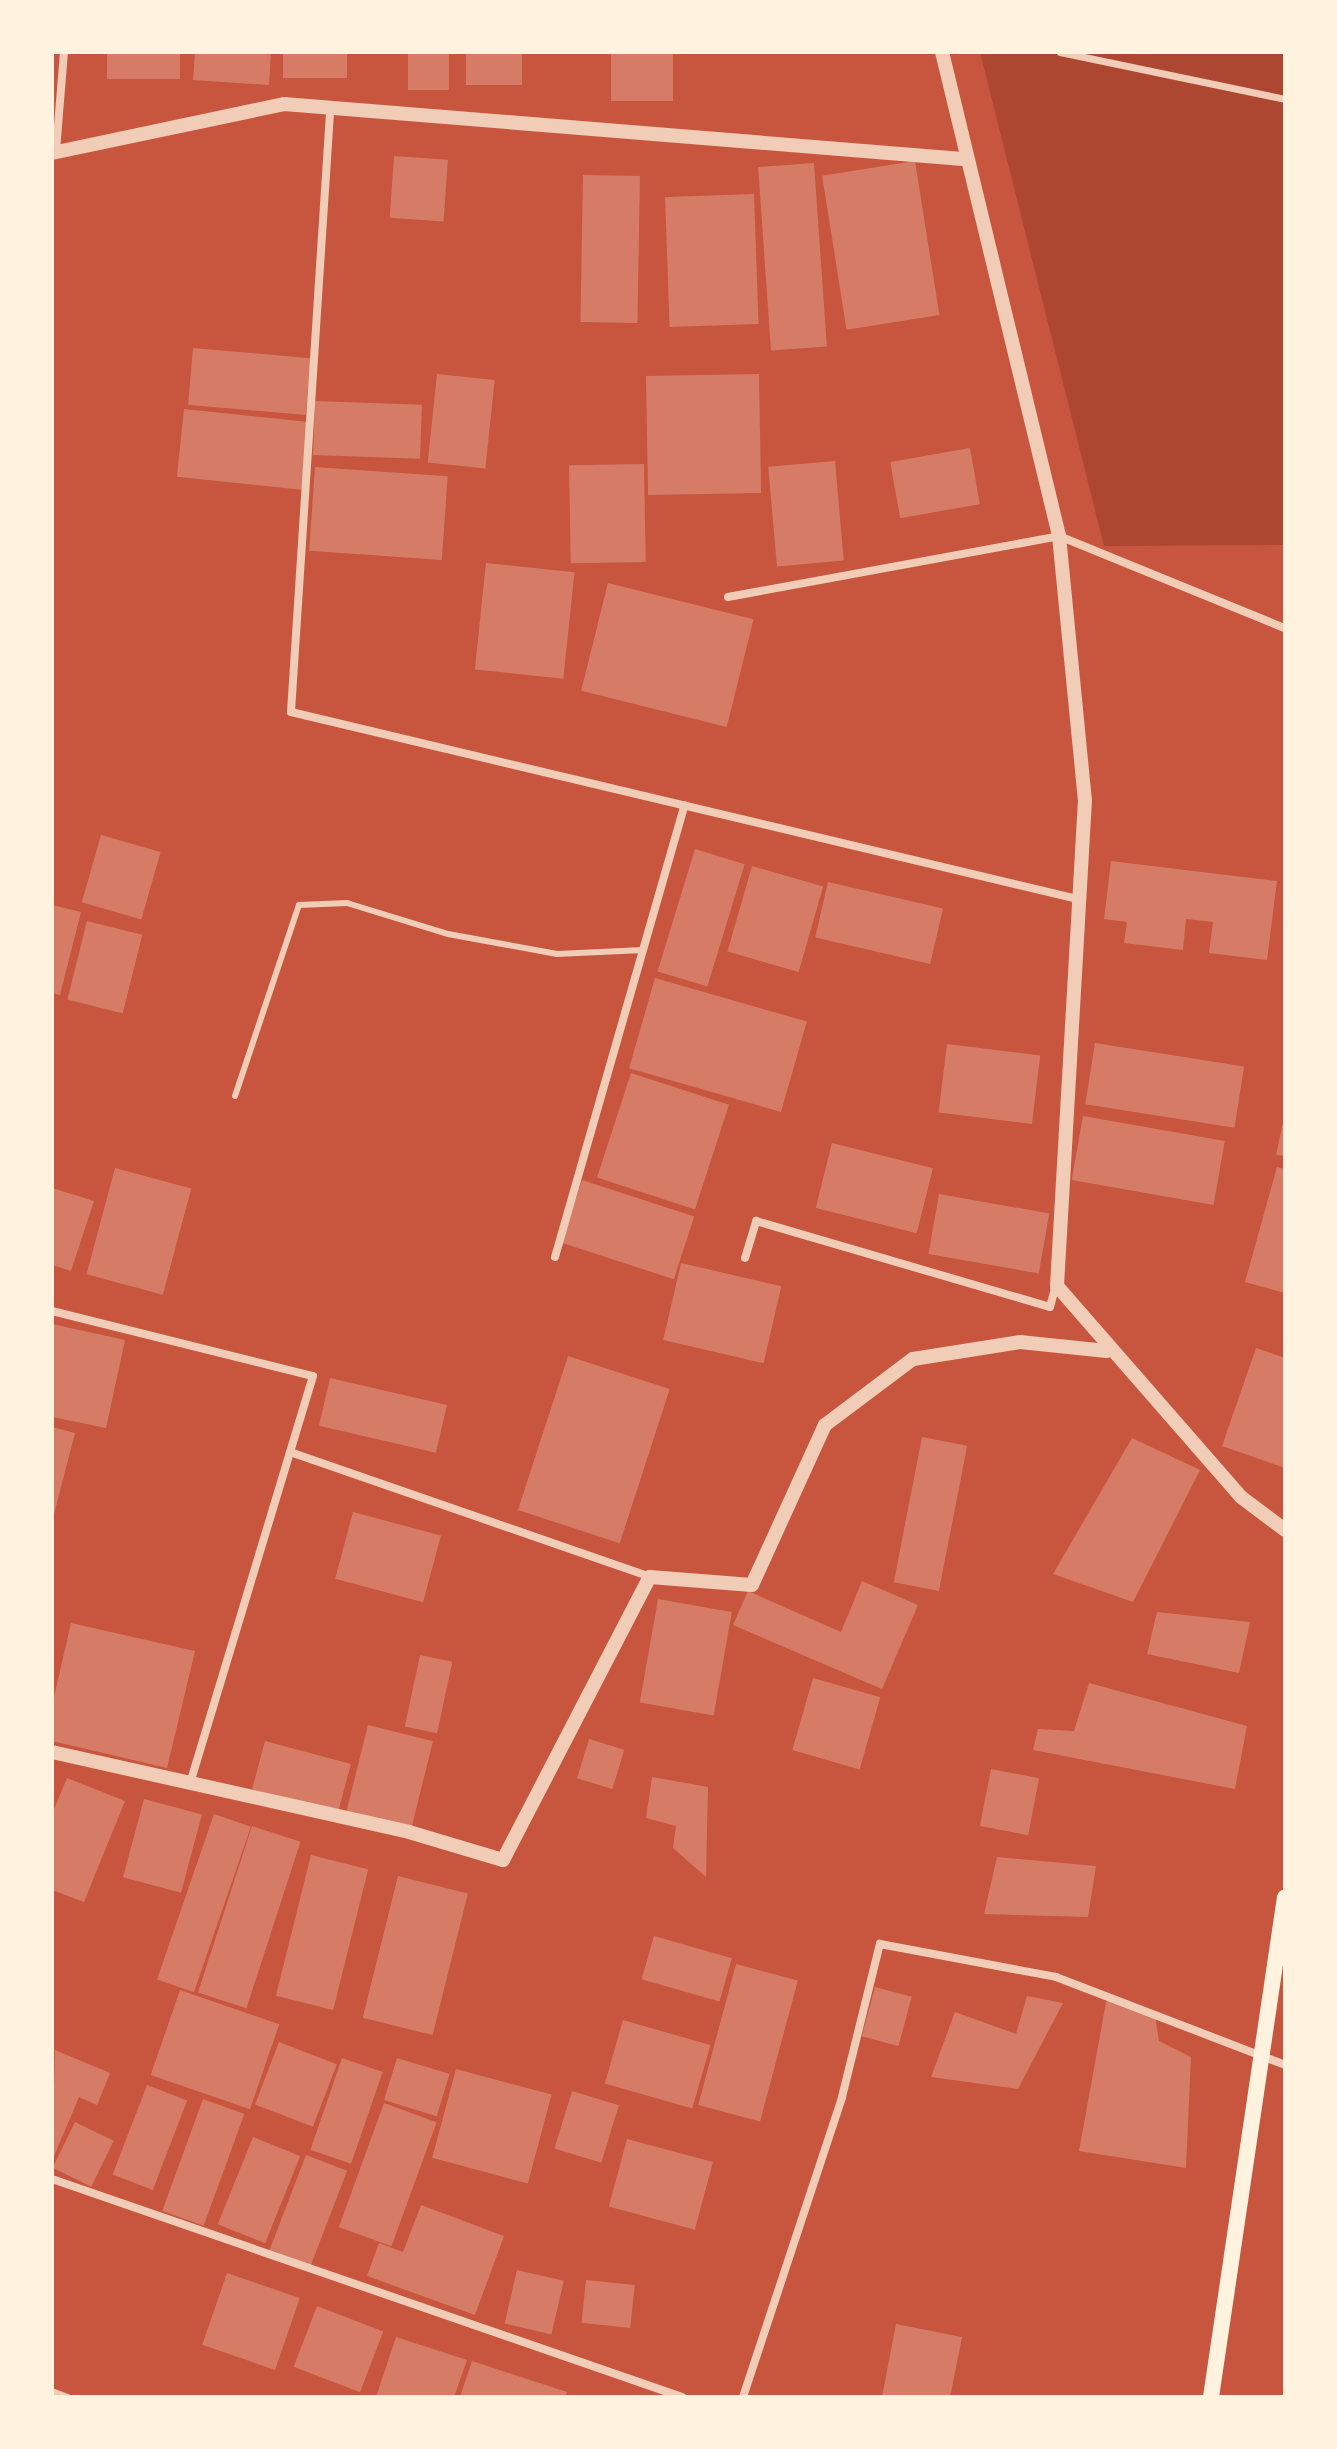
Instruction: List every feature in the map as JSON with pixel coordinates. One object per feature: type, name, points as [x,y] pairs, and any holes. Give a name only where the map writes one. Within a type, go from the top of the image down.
[{"type":"main road","points":[[1211,2397],[1258,2056],[1285,1897]]},
{"type":"street","points":[[64,52],[54,152],[284,104],[330,113],[510,119],[963,159]]},
{"type":"street","points":[[745,1258],[756,1221],[1050,1307],[1057,1283],[1085,800],[1059,536],[963,159],[942,52]]},
{"type":"street","points":[[1060,52],[1285,99]]},
{"type":"street","points":[[330,113],[291,712],[1078,899]]},
{"type":"street","points":[[728,597],[1059,536],[1285,628]]},
{"type":"street","points":[[555,1257],[685,805]]},
{"type":"street","points":[[1057,1283],[1107,1351],[1241,1497],[1285,1530]]},
{"type":"street","points":[[52,1311],[313,1376],[190,1783]]},
{"type":"street","points":[[290,1452],[650,1577],[752,1585],[825,1425],[913,1359],[1020,1342],[1107,1351]]},
{"type":"street","points":[[52,1752],[503,1860],[650,1577]]},
{"type":"street","points":[[743,2397],[842,2097],[880,1944],[1056,1977],[1285,2065]]},
{"type":"street","points":[[52,2179],[682,2397]]},
{"type":"lane","points":[[235,1096],[299,905],[347,903],[448,934],[557,954],[643,950]]},
{"type":"lane","points":[[52,2391],[68,2397]]},
{"type":"shaded area","points":[[980,52],[1285,52],[1285,545],[1104,546]]},
{"type":"building","points":[[107,52],[180,52],[180,79],[107,79]]},
{"type":"building","points":[[195,52],[271,52],[269,85],[193,80]]},
{"type":"building","points":[[283,52],[347,52],[347,78],[283,78]]},
{"type":"building","points":[[408,52],[449,52],[449,90],[408,90]]},
{"type":"building","points":[[466,52],[522,52],[522,85],[466,85]]},
{"type":"building","points":[[611,52],[673,52],[673,101],[611,101]]},
{"type":"building","points":[[394,156],[448,160],[444,222],[390,218]]},
{"type":"building","points":[[915,161],[939,315],[847,330],[822,176]]},
{"type":"building","points":[[814,163],[827,347],[771,350],[758,167]]},
{"type":"building","points":[[583,175],[640,176],[637,323],[580,322]]},
{"type":"building","points":[[754,194],[759,324],[670,327],[665,197]]},
{"type":"building","points":[[193,348],[311,358],[306,415],[188,405]]},
{"type":"building","points":[[437,374],[495,380],[485,469],[428,463]]},
{"type":"building","points":[[759,374],[761,493],[648,495],[646,376]]},
{"type":"building","points":[[315,401],[422,405],[420,459],[313,455]]},
{"type":"building","points":[[184,409],[308,422],[301,490],[177,477]]},
{"type":"building","points":[[970,448],[980,504],[900,518],[890,462]]},
{"type":"building","points":[[835,461],[844,561],[777,566],[768,467]]},
{"type":"building","points":[[644,464],[646,562],[571,563],[569,465]]},
{"type":"building","points":[[315,467],[448,476],[442,560],[309,551]]},
{"type":"building","points":[[486,563],[575,572],[563,679],[475,669]]},
{"type":"building","points":[[608,583],[754,619],[727,727],[581,691]]},
{"type":"building","points":[[101,835],[161,852],[141,919],[82,902]]},
{"type":"building","points":[[695,849],[745,864],[707,987],[658,971]]},
{"type":"building","points":[[1111,861],[1277,881],[1267,960],[1209,953],[1213,922],[1186,919],[1183,950],[1124,943],[1127,922],[1104,919]]},
{"type":"building","points":[[752,866],[823,886],[799,972],[727,952]]},
{"type":"building","points":[[828,882],[943,909],[930,964],[815,938]]},
{"type":"building","points":[[52,905],[81,912],[60,995],[52,993]]},
{"type":"building","points":[[87,921],[142,935],[123,1013],[67,1000]]},
{"type":"building","points":[[655,978],[807,1022],[781,1112],[629,1068]]},
{"type":"building","points":[[1095,1043],[1244,1067],[1234,1128],[1085,1104]]},
{"type":"building","points":[[947,1044],[1040,1055],[1032,1124],[939,1112]]},
{"type":"building","points":[[631,1073],[729,1105],[695,1209],[597,1178]]},
{"type":"building","points":[[1083,1116],[1225,1141],[1214,1205],[1072,1180]]},
{"type":"building","points":[[1285,1118],[1285,1156],[1276,1155]]},
{"type":"building","points":[[832,1143],[933,1168],[917,1233],[816,1208]]},
{"type":"building","points":[[1277,1167],[1285,1169],[1285,1293],[1245,1282]]},
{"type":"building","points":[[115,1168],[191,1188],[163,1295],[87,1274]]},
{"type":"building","points":[[582,1180],[694,1216],[674,1279],[562,1243]]},
{"type":"building","points":[[52,1188],[94,1201],[71,1271],[52,1265]]},
{"type":"building","points":[[939,1194],[1049,1213],[1039,1274],[928,1254]]},
{"type":"building","points":[[681,1263],[781,1286],[764,1363],[663,1340]]},
{"type":"building","points":[[52,1324],[125,1340],[106,1428],[52,1417]]},
{"type":"building","points":[[1256,1348],[1285,1358],[1285,1468],[1222,1446]]},
{"type":"building","points":[[568,1356],[670,1389],[620,1543],[518,1510]]},
{"type":"building","points":[[330,1378],[447,1405],[436,1453],[319,1426]]},
{"type":"building","points":[[52,1427],[75,1433],[53,1518],[52,1518]]},
{"type":"building","points":[[922,1437],[967,1446],[939,1591],[894,1582]]},
{"type":"building","points":[[1132,1438],[1200,1470],[1133,1602],[1053,1574]]},
{"type":"building","points":[[353,1512],[441,1536],[423,1602],[335,1579]]},
{"type":"building","points":[[862,1581],[918,1605],[882,1689],[733,1625],[748,1591],[841,1632]]},
{"type":"building","points":[[658,1599],[732,1612],[714,1715],[640,1702]]},
{"type":"building","points":[[1157,1612],[1250,1622],[1239,1673],[1147,1654]]},
{"type":"building","points":[[71,1623],[195,1651],[167,1768],[52,1741],[52,1706]]},
{"type":"building","points":[[420,1655],[452,1662],[437,1733],[405,1726]]},
{"type":"building","points":[[813,1678],[880,1697],[860,1769],[792,1750]]},
{"type":"building","points":[[1089,1683],[1247,1726],[1235,1789],[1033,1750],[1038,1729],[1074,1731]]},
{"type":"building","points":[[368,1725],[433,1741],[411,1828],[346,1811]]},
{"type":"building","points":[[589,1739],[624,1750],[612,1789],[577,1778]]},
{"type":"building","points":[[265,1741],[351,1764],[338,1812],[252,1789]]},
{"type":"building","points":[[991,1769],[1039,1778],[1028,1835],[980,1826]]},
{"type":"building","points":[[652,1777],[708,1787],[706,1877],[673,1848],[676,1826],[646,1818]]},
{"type":"building","points":[[67,1778],[125,1801],[84,1902],[52,1890],[52,1814]]},
{"type":"building","points":[[144,1799],[202,1815],[181,1893],[123,1877]]},
{"type":"building","points":[[214,1814],[251,1827],[194,1992],[157,1979]]},
{"type":"building","points":[[252,1826],[301,1842],[246,2008],[198,1992]]},
{"type":"building","points":[[311,1855],[368,1869],[333,2010],[276,1996]]},
{"type":"building","points":[[997,1857],[1096,1866],[1088,1917],[984,1914]]},
{"type":"building","points":[[398,1876],[468,1893],[433,2035],[363,2018]]},
{"type":"building","points":[[654,1936],[732,1958],[719,2002],[642,1979]]},
{"type":"building","points":[[736,1964],[798,1981],[760,2122],[698,2105]]},
{"type":"building","points":[[875,1987],[912,1997],[899,2046],[862,2036]]},
{"type":"building","points":[[180,1990],[279,2024],[250,2109],[151,2075]]},
{"type":"building","points":[[1027,1996],[1063,2003],[1018,2089],[931,2077],[955,2012],[1016,2034]]},
{"type":"building","points":[[1107,1997],[1155,2016],[1159,2041],[1191,2057],[1186,2168],[1079,2151]]},
{"type":"building","points":[[623,2020],[710,2045],[692,2109],[605,2083]]},
{"type":"building","points":[[279,2042],[337,2064],[313,2127],[255,2105]]},
{"type":"building","points":[[55,2050],[110,2073],[97,2105],[79,2097],[52,2161]]},
{"type":"building","points":[[342,2058],[383,2072],[351,2164],[310,2150]]},
{"type":"building","points":[[397,2058],[450,2074],[437,2116],[384,2100]]},
{"type":"building","points":[[456,2069],[552,2095],[528,2183],[432,2158]]},
{"type":"building","points":[[147,2085],[187,2100],[153,2190],[113,2175]]},
{"type":"building","points":[[572,2091],[619,2105],[601,2163],[554,2148]]},
{"type":"building","points":[[203,2099],[244,2114],[204,2226],[162,2211]]},
{"type":"building","points":[[384,2103],[437,2122],[391,2246],[339,2227]]},
{"type":"building","points":[[75,2122],[114,2141],[91,2187],[53,2168]]},
{"type":"building","points":[[253,2137],[300,2156],[265,2243],[218,2224]]},
{"type":"building","points":[[627,2139],[713,2162],[695,2230],[609,2207]]},
{"type":"building","points":[[306,2155],[347,2171],[310,2267],[269,2251]]},
{"type":"building","points":[[421,2205],[504,2236],[475,2315],[367,2276],[379,2243],[403,2252]]},
{"type":"building","points":[[517,2270],[564,2281],[551,2334],[505,2324]]},
{"type":"building","points":[[227,2273],[300,2298],[275,2370],[202,2345]]},
{"type":"building","points":[[586,2280],[635,2285],[630,2328],[582,2323]]},
{"type":"building","points":[[317,2306],[383,2331],[360,2392],[294,2367]]},
{"type":"building","points":[[896,2324],[962,2337],[950,2397],[882,2397]]},
{"type":"building","points":[[396,2337],[467,2360],[454,2397],[376,2397]]},
{"type":"building","points":[[472,2361],[567,2392],[565,2397],[460,2397]]}]
